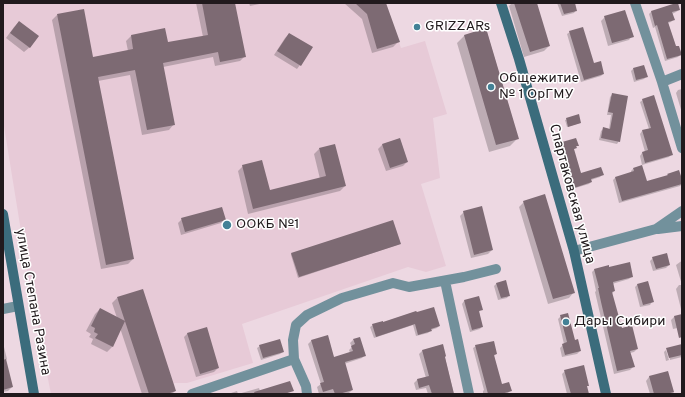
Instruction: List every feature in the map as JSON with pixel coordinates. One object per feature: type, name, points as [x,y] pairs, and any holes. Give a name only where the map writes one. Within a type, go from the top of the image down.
[{"type":"street","name":"Спартаковская улица","points":[[501,3],[519,59],[574,251],[606,394]]},
{"type":"street","points":[[635,3],[662,82],[682,148]]},
{"type":"street","points":[[662,82],[682,74]]},
{"type":"street","points":[[656,229],[682,211]]},
{"type":"street","name":"улица Степана Разина","points":[[3,214],[34,394]]},
{"type":"street","points":[[574,251],[656,229],[682,226]]},
{"type":"street","points":[[307,394],[306,386],[294,359],[293,340],[296,325],[307,315],[342,298],[393,283],[409,287],[445,281],[496,269]]},
{"type":"street","points":[[445,281],[469,394]]},
{"type":"street","points":[[3,309],[18,306]]},
{"type":"street","points":[[192,394],[294,359]]},
{"type":"shaded area","name":"ООКБ №1","points":[[3,3],[386,3],[401,48],[425,41],[447,114],[433,118],[440,178],[421,184],[446,266],[426,272],[408,267],[242,324],[253,363],[187,383],[174,383],[176,391],[167,394],[149,394],[148,392],[137,394],[51,394],[32,299],[3,120]]},
{"type":"building","points":[[202,3],[235,3],[246,57],[220,62],[218,52],[163,63],[175,125],[147,130],[135,70],[98,77],[134,259],[106,265],[57,14],[84,9],[93,57],[133,49],[131,35],[165,28],[168,42],[208,35]]},
{"type":"building","points":[[355,3],[386,3],[400,42],[377,49],[367,14]]},
{"type":"building","points":[[514,3],[537,3],[550,46],[530,52]]},
{"type":"building","points":[[560,3],[575,3],[577,11],[564,14]]},
{"type":"building","points":[[678,3],[680,10],[672,12],[675,20],[668,22],[676,46],[679,46],[682,55],[667,59],[657,25],[655,26],[651,11]]},
{"type":"building","points":[[625,10],[634,37],[612,43],[604,16]]},
{"type":"building","points":[[19,21],[39,36],[30,48],[10,33]]},
{"type":"building","points":[[583,27],[594,63],[601,61],[604,74],[584,80],[569,31]]},
{"type":"building","name":"Общежитие № 1 ОрГМУ","points":[[486,28],[519,139],[496,145],[464,35]]},
{"type":"building","points":[[289,33],[313,47],[301,66],[277,51]]},
{"type":"building","points":[[644,65],[648,77],[636,80],[633,68]]},
{"type":"building","points":[[612,93],[628,96],[620,142],[601,138],[603,127],[610,129],[613,113],[608,112]]},
{"type":"building","points":[[654,95],[673,155],[645,163],[642,152],[648,150],[642,130],[651,128],[642,99]]},
{"type":"building","points":[[579,114],[581,123],[568,127],[566,118]]},
{"type":"building","points":[[400,138],[408,162],[390,168],[382,144]]},
{"type":"building","points":[[576,138],[579,146],[576,146],[577,148],[574,149],[581,173],[601,167],[604,175],[591,179],[592,182],[574,188],[567,165],[569,164],[562,142]]},
{"type":"building","points":[[335,144],[346,186],[253,209],[242,165],[262,160],[270,190],[326,176],[319,148]]},
{"type":"building","points":[[642,165],[647,181],[679,170],[682,184],[622,201],[615,177],[634,171],[633,168]]},
{"type":"building","points":[[545,194],[575,293],[553,299],[523,201]]},
{"type":"building","points":[[482,206],[493,250],[474,255],[463,211]]},
{"type":"building","points":[[222,207],[226,220],[185,232],[181,218]]},
{"type":"building","points":[[393,220],[401,244],[299,277],[291,253]]},
{"type":"building","points":[[667,253],[670,265],[656,269],[652,257]]},
{"type":"building","points":[[630,262],[633,277],[613,282],[615,291],[612,292],[622,328],[632,325],[638,349],[630,351],[635,367],[617,371],[594,269]]},
{"type":"building","points":[[506,280],[510,296],[501,298],[496,283]]},
{"type":"building","points":[[648,281],[654,302],[643,305],[637,284]]},
{"type":"building","points":[[143,289],[176,391],[167,394],[149,394],[117,297]]},
{"type":"building","points":[[479,296],[483,310],[479,311],[483,327],[472,330],[464,300]]},
{"type":"building","points":[[434,307],[440,326],[431,329],[432,331],[418,335],[415,324],[376,337],[372,324]]},
{"type":"building","points":[[100,308],[125,321],[113,347],[95,338],[98,334],[94,332],[95,328],[91,326]]},
{"type":"building","points":[[568,313],[575,340],[578,339],[581,351],[565,355],[562,344],[567,342],[560,315]]},
{"type":"building","points":[[682,314],[682,337],[679,338],[674,316]]},
{"type":"building","points":[[207,327],[219,368],[200,374],[187,333]]},
{"type":"building","points":[[328,335],[334,357],[353,351],[351,346],[355,344],[353,339],[360,337],[366,356],[345,362],[353,390],[339,394],[335,394],[333,389],[323,392],[320,383],[324,382],[311,340]]},
{"type":"building","points":[[280,339],[284,352],[263,358],[259,345]]},
{"type":"building","points":[[494,341],[497,354],[494,355],[502,384],[509,382],[512,391],[501,394],[488,394],[475,345]]},
{"type":"building","points":[[443,344],[454,394],[432,394],[429,385],[419,388],[417,379],[429,376],[422,350]]},
{"type":"building","points":[[682,344],[682,355],[669,358],[666,348]]},
{"type":"building","points":[[6,359],[13,387],[3,390],[3,360]]},
{"type":"building","points":[[584,365],[589,386],[587,386],[589,394],[571,394],[564,370]]},
{"type":"building","points":[[668,371],[674,392],[654,394],[649,376]]},
{"type":"building","points":[[290,381],[294,391],[284,394],[255,394],[254,392]]},
{"type":"place","name":"GRIZZARs","points":[[417,27]]},
{"type":"place","name":"Общежитие № 1 ОрГМУ","points":[[491,87]]},
{"type":"place","name":"ООКБ №1","points":[[227,225]]},
{"type":"place","name":"Дары Сибири","points":[[566,322]]}]
